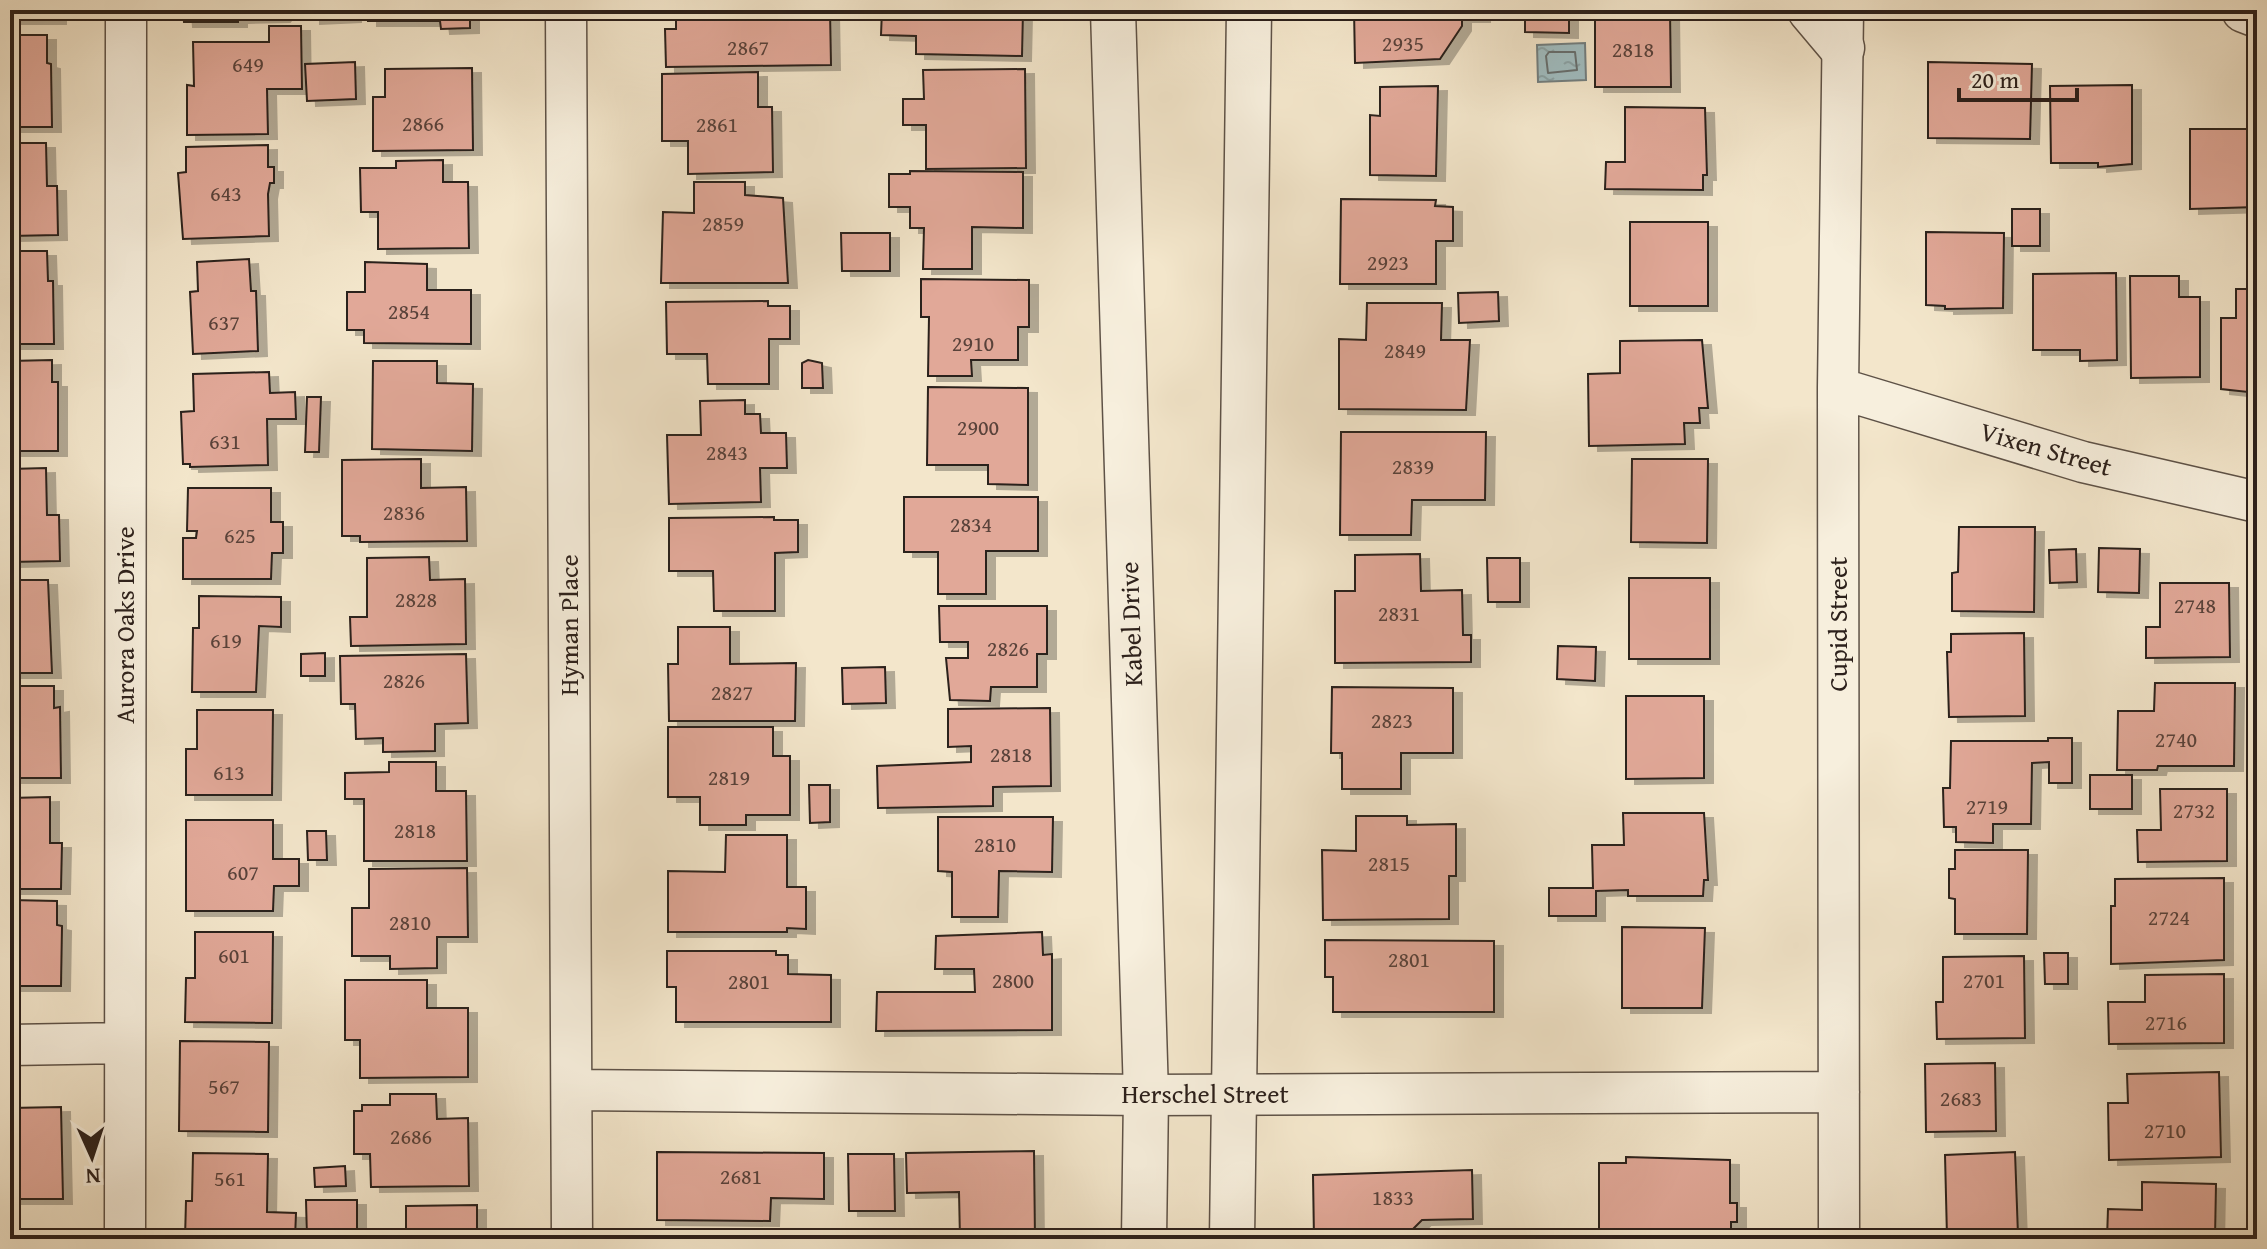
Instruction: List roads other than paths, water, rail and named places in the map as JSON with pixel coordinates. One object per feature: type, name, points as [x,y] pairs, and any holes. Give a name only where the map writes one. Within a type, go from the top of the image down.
[{"type":"street","name":"Aurora Oaks Drive","points":[[125,1239],[126,10]]},
{"type":"street","name":"Hyman Place","points":[[566,10],[572,1239]]},
{"type":"street","name":"Kabel Drive","points":[[1113,10],[1146,1095],[1144,1239]]},
{"type":"street","points":[[1232,1239],[1249,10]]},
{"type":"street","points":[[1810,10],[1842,29]]},
{"type":"street","points":[[2244,10],[2257,15]]},
{"type":"street","name":"Cupid Street","points":[[1839,1239],[1838,388],[1842,29]]},
{"type":"street","name":"Vixen Street","points":[[1838,388],[2083,462],[2257,502]]},
{"type":"street","points":[[10,1045],[124,1043]]},
{"type":"street","name":"Herschel Street","points":[[572,1090],[1146,1095],[1839,1092]]},
{"type":"water","points":[[1585,43],[1586,80],[1538,82],[1537,45]]}]
